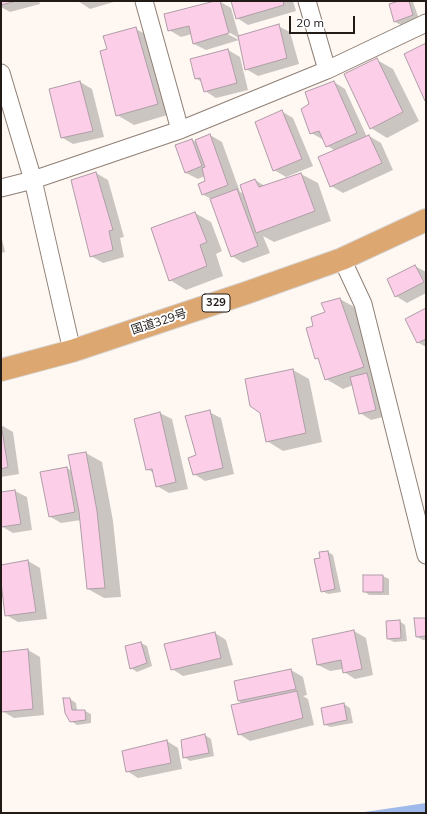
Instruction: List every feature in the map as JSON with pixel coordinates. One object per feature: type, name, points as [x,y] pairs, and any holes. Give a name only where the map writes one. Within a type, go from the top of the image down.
[{"type":"highway","name":"国道329号","points":[[1,370],[72,351],[246,294],[342,259],[426,220]]},
{"type":"street","points":[[144,1],[180,130]]},
{"type":"street","points":[[307,1],[328,70]]},
{"type":"street","points":[[1,188],[33,180],[180,130],[328,70],[426,23]]},
{"type":"street","points":[[1,73],[33,180],[72,351]]},
{"type":"street","points":[[342,259],[363,304],[426,555]]},
{"type":"water","points":[[426,803],[426,813],[358,813]]},
{"type":"building","points":[[1,1],[16,1],[1,5]]},
{"type":"building","points":[[220,1],[229,33],[193,44],[189,26],[168,31],[164,14]]},
{"type":"building","points":[[231,1],[283,1],[284,5],[236,19]]},
{"type":"building","points":[[399,1],[409,1],[413,15],[394,22],[389,4]]},
{"type":"building","points":[[279,24],[287,58],[245,70],[238,36]]},
{"type":"building","points":[[136,27],[158,104],[116,116],[100,51],[107,49],[103,36]]},
{"type":"building","points":[[426,43],[426,101],[425,101],[404,54]]},
{"type":"building","points":[[228,49],[237,83],[204,92],[200,78],[195,79],[190,59]]},
{"type":"building","points":[[377,58],[403,112],[370,129],[344,74]]},
{"type":"building","points":[[80,81],[93,131],[61,138],[49,89]]},
{"type":"building","points":[[334,81],[357,133],[326,147],[319,131],[310,134],[301,109],[309,104],[305,92]]},
{"type":"building","points":[[282,110],[302,159],[273,171],[255,122]]},
{"type":"building","points":[[210,134],[228,185],[202,195],[198,184],[205,181],[202,168],[205,167],[195,140]]},
{"type":"building","points":[[369,135],[382,163],[330,187],[318,157]]},
{"type":"building","points":[[192,139],[202,166],[185,173],[175,145]]},
{"type":"building","points":[[96,172],[113,230],[109,231],[113,250],[90,257],[71,180]]},
{"type":"building","points":[[301,173],[315,211],[256,233],[240,185],[255,179],[259,187]]},
{"type":"building","points":[[237,189],[258,246],[231,257],[210,199]]},
{"type":"building","points":[[195,212],[207,242],[200,245],[207,266],[169,281],[151,228]]},
{"type":"building","points":[[415,265],[424,282],[395,297],[387,279]]},
{"type":"building","points":[[340,298],[364,367],[325,380],[318,358],[315,359],[306,328],[313,326],[311,317],[325,312],[321,303]]},
{"type":"building","points":[[426,308],[426,339],[417,343],[405,319]]},
{"type":"building","points":[[293,369],[306,433],[266,442],[260,413],[250,406],[245,379]]},
{"type":"building","points":[[367,373],[376,410],[359,414],[350,377]]},
{"type":"building","points":[[210,410],[223,468],[193,475],[188,458],[196,455],[185,416]]},
{"type":"building","points":[[160,412],[176,482],[156,487],[152,469],[146,470],[134,419]]},
{"type":"building","points":[[1,424],[8,467],[1,469]]},
{"type":"building","points":[[86,452],[97,511],[105,588],[87,589],[79,512],[68,455]]},
{"type":"building","points":[[67,467],[75,512],[49,517],[40,472]]},
{"type":"building","points":[[15,490],[21,524],[1,527],[1,492]]},
{"type":"building","points":[[328,551],[335,589],[321,592],[314,559],[320,558],[319,552]]},
{"type":"building","points":[[28,560],[36,612],[5,616],[1,582],[1,565]]},
{"type":"building","points":[[363,575],[383,575],[383,592],[363,592]]},
{"type":"building","points":[[414,618],[426,618],[426,636],[416,637]]},
{"type":"building","points":[[400,620],[401,638],[387,639],[386,621]]},
{"type":"building","points":[[354,630],[362,669],[343,673],[341,660],[317,665],[312,639]]},
{"type":"building","points":[[215,632],[221,658],[171,670],[164,644]]},
{"type":"building","points":[[141,642],[147,663],[130,669],[125,646]]},
{"type":"building","points":[[28,649],[33,709],[1,712],[1,652]]},
{"type":"building","points":[[291,669],[296,689],[238,701],[234,681]]},
{"type":"building","points":[[297,691],[303,718],[238,735],[231,705]]},
{"type":"building","points":[[63,698],[70,698],[72,710],[85,710],[86,720],[70,722],[65,713]]},
{"type":"building","points":[[344,703],[347,720],[324,725],[321,708]]},
{"type":"building","points":[[205,734],[209,753],[183,758],[181,740]]},
{"type":"building","points":[[167,740],[171,763],[126,772],[122,751]]}]
